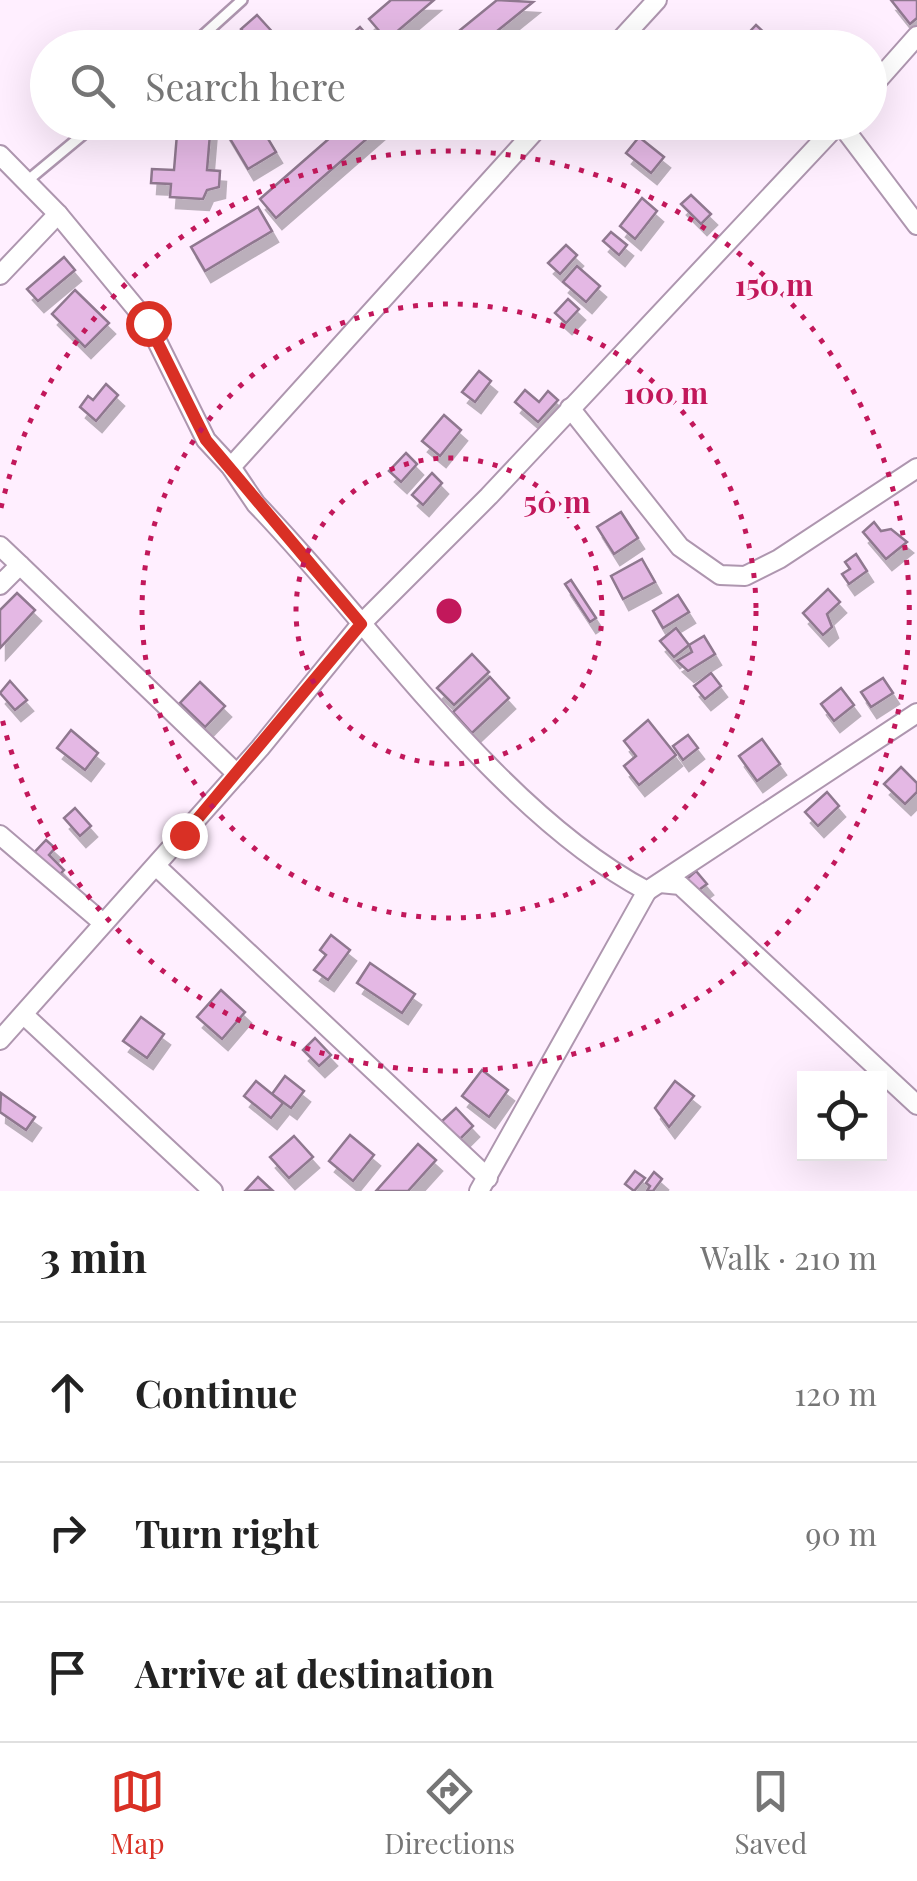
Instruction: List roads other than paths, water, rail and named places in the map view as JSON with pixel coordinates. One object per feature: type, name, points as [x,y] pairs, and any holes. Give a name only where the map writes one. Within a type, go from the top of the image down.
[{"type":"street","points":[[630,30],[658,0]]},
{"type":"street","points":[[887,70],[917,36]]},
{"type":"street","points":[[231,467],[527,140]]},
{"type":"street","points":[[0,1040],[237,774],[361,624],[824,140]]},
{"type":"street","points":[[853,140],[917,224]]},
{"type":"street","points":[[0,155],[58,214],[148,323],[206,440],[231,467],[256,504],[361,624],[526,800],[586,854],[653,887],[680,885],[917,1104]]},
{"type":"street","points":[[0,275],[58,214]]},
{"type":"street","points":[[570,408],[680,547],[720,575],[745,576],[779,559],[917,468]]},
{"type":"street","points":[[0,546],[237,774]]},
{"type":"street","points":[[0,585],[20,566]]},
{"type":"street","points":[[156,866],[484,1184],[653,887],[917,713]]},
{"type":"street","points":[[0,836],[103,922]]},
{"type":"street","points":[[24,1015],[213,1191]]},
{"type":"lane","points":[[209,30],[242,0]]},
{"type":"lane","points":[[26,182],[76,140]]}]
